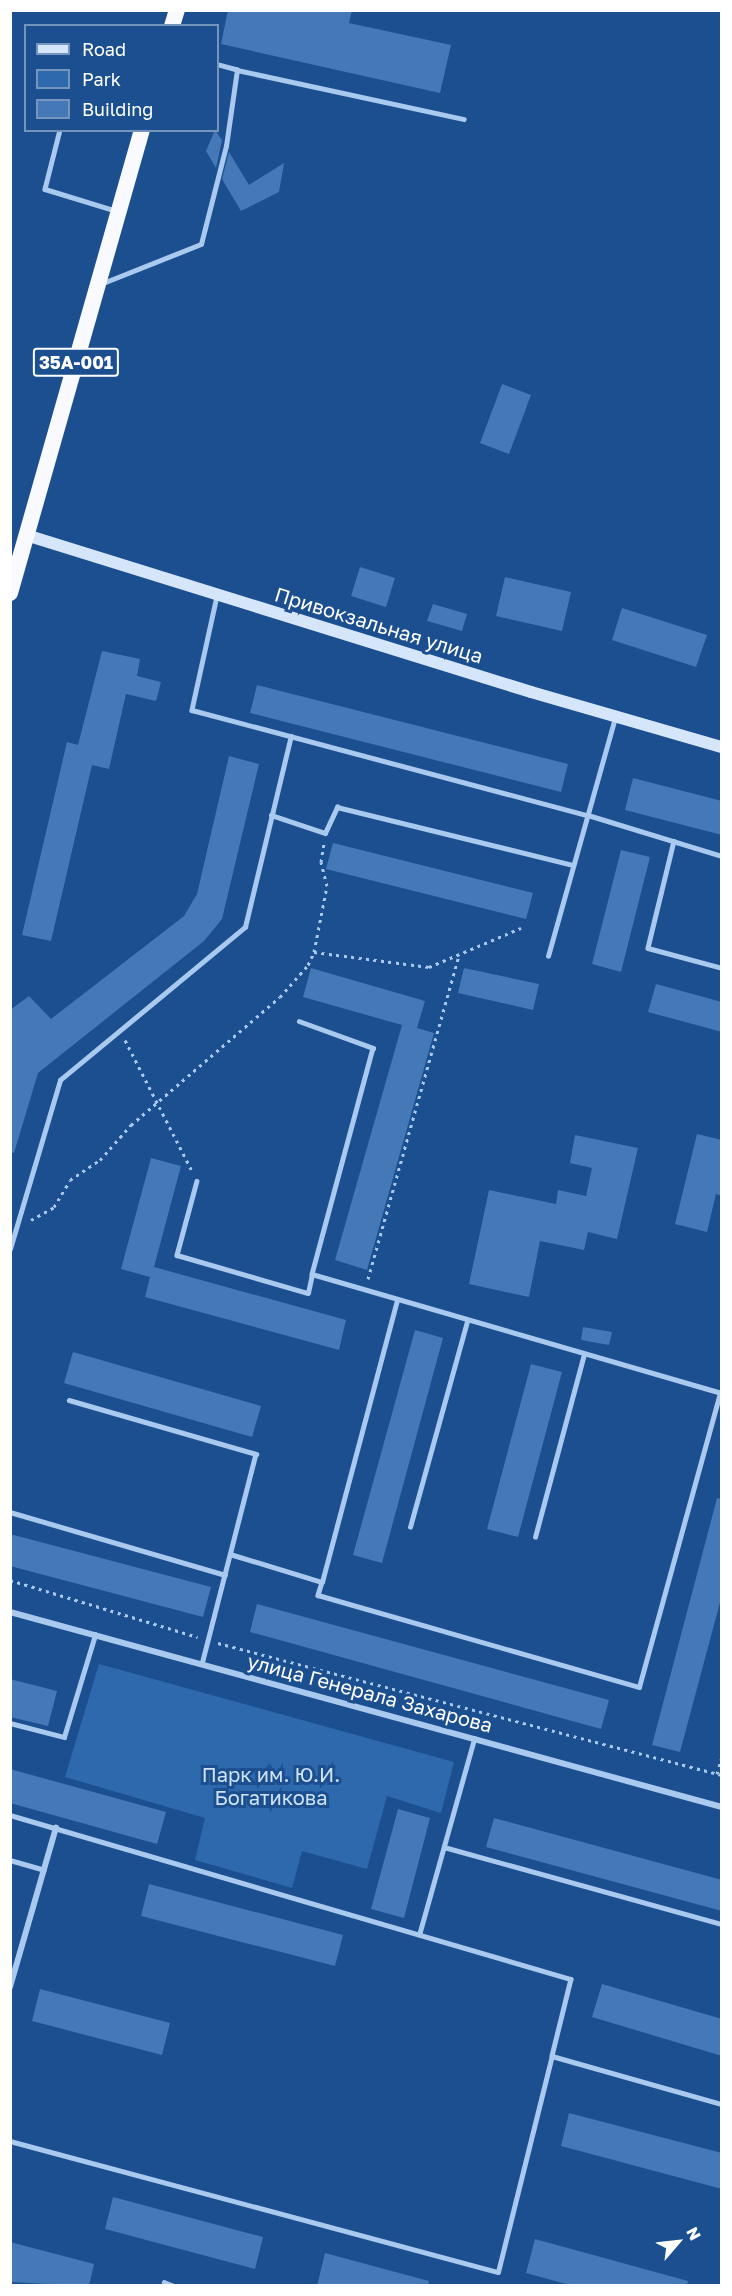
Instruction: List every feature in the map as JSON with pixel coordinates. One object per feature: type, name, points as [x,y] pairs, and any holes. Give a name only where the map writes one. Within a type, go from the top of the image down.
[{"type":"highway","name":"35А-001","points":[[10,593],[141,132]]},
{"type":"main road","name":"Привокзальная улица","points":[[26,535],[217,596],[615,717],[722,747]]},
{"type":"street","name":"улица Генерала Захарова","points":[[10,1612],[722,1807]]},
{"type":"street","points":[[10,1987],[56,1828]]},
{"type":"lane","points":[[219,65],[464,120]]},
{"type":"lane","points":[[98,285],[201,244],[225,146],[237,70]]},
{"type":"lane","points":[[59,132],[45,189],[118,212]]},
{"type":"lane","points":[[217,596],[192,710],[588,815],[722,855]]},
{"type":"lane","points":[[548,956],[615,717]]},
{"type":"lane","points":[[10,1249],[60,1080],[245,927],[291,736]]},
{"type":"lane","points":[[271,815],[325,833],[337,807],[573,865]]},
{"type":"lane","points":[[674,841],[648,948],[722,968]]},
{"type":"lane","points":[[197,1181],[177,1255],[308,1293],[374,1048],[299,1021]]},
{"type":"lane","points":[[312,1274],[364,1292],[397,1301],[721,1393],[639,1687],[318,1595],[397,1301]]},
{"type":"lane","points":[[410,1527],[467,1321]]},
{"type":"lane","points":[[535,1537],[584,1354]]},
{"type":"lane","points":[[69,1400],[256,1454],[202,1664]]},
{"type":"lane","points":[[10,1512],[225,1575]]},
{"type":"lane","points":[[230,1554],[322,1582]]},
{"type":"lane","points":[[10,1723],[64,1737],[95,1635]]},
{"type":"lane","points":[[419,1935],[474,1739]]},
{"type":"lane","points":[[10,1815],[572,1979],[498,2272],[10,2141]]},
{"type":"lane","points":[[444,1847],[722,1924]]},
{"type":"lane","points":[[10,1860],[44,1870]]},
{"type":"lane","points":[[552,2056],[722,2104]]},
{"type":"lane","points":[[164,2282],[174,2286]]},
{"type":"path","points":[[18,1227],[54,1207],[70,1180],[100,1160],[156,1101],[280,997],[314,952],[327,886],[321,862],[325,833]]},
{"type":"path","points":[[314,952],[429,967],[521,928]]},
{"type":"path","points":[[364,1292],[459,955]]},
{"type":"path","points":[[120,1030],[197,1181]]},
{"type":"path","points":[[10,1580],[208,1640],[719,1774],[722,1756]]},
{"type":"green space","name":"Парк им. Ю.И. Богатикова","points":[[99,1664],[454,1762],[441,1813],[387,1796],[367,1869],[302,1851],[292,1888],[195,1860],[205,1818],[65,1777]]},
{"type":"building","points":[[228,10],[352,10],[349,23],[451,45],[440,93],[221,44]]},
{"type":"building","points":[[214,132],[216,132],[222,140],[216,168],[206,151]]},
{"type":"building","points":[[229,152],[249,185],[284,163],[279,192],[241,211],[222,179]]},
{"type":"building","points":[[502,384],[531,395],[509,454],[480,443]]},
{"type":"building","points":[[360,567],[395,578],[386,607],[351,596]]},
{"type":"building","points":[[505,577],[571,592],[562,631],[496,616]]},
{"type":"building","points":[[433,604],[467,614],[462,631],[427,621]]},
{"type":"building","points":[[622,608],[707,635],[696,667],[612,640]]},
{"type":"building","points":[[102,651],[140,659],[137,676],[161,682],[156,701],[126,694],[109,769],[92,765],[51,941],[22,935],[67,742],[78,745]]},
{"type":"building","points":[[257,685],[568,764],[561,792],[250,713]]},
{"type":"building","points":[[229,756],[259,764],[222,919],[204,941],[38,1073],[14,1153],[10,1152],[10,1010],[29,996],[51,1019],[184,916],[197,894]]},
{"type":"building","points":[[633,778],[722,801],[722,835],[625,810]]},
{"type":"building","points":[[333,843],[533,893],[526,919],[326,869]]},
{"type":"building","points":[[621,850],[650,857],[621,972],[592,964]]},
{"type":"building","points":[[311,968],[425,1001],[417,1028],[434,1033],[367,1270],[335,1260],[402,1025],[303,997]]},
{"type":"building","points":[[464,968],[539,984],[533,1010],[458,993]]},
{"type":"building","points":[[656,984],[722,1002],[722,1032],[648,1012]]},
{"type":"building","points":[[697,1134],[722,1140],[722,1196],[716,1194],[707,1232],[675,1224]]},
{"type":"building","points":[[575,1135],[638,1148],[617,1239],[588,1232],[584,1250],[540,1241],[529,1297],[469,1284],[489,1190],[556,1204],[558,1190],[586,1196],[592,1168],[570,1163]]},
{"type":"building","points":[[151,1158],[181,1166],[154,1267],[346,1320],[339,1350],[145,1297],[150,1277],[121,1269]]},
{"type":"building","points":[[583,1327],[612,1332],[609,1345],[581,1340]]},
{"type":"building","points":[[415,1330],[443,1338],[382,1563],[353,1555]]},
{"type":"building","points":[[73,1352],[261,1406],[252,1437],[64,1383]]},
{"type":"building","points":[[531,1364],[562,1372],[518,1537],[487,1529]]},
{"type":"building","points":[[717,1498],[722,1499],[722,1595],[680,1752],[652,1745]]},
{"type":"building","points":[[10,1534],[211,1587],[203,1617],[10,1566]]},
{"type":"building","points":[[257,1604],[609,1700],[601,1729],[250,1632]]},
{"type":"building","points":[[10,1679],[57,1691],[48,1726],[10,1717]]},
{"type":"building","points":[[10,1769],[166,1812],[157,1844],[10,1803]]},
{"type":"building","points":[[398,1809],[430,1818],[404,1918],[371,1909]]},
{"type":"building","points":[[494,1818],[722,1880],[722,1911],[486,1847]]},
{"type":"building","points":[[149,1884],[343,1935],[335,1966],[141,1916]]},
{"type":"building","points":[[602,1984],[722,2019],[722,2056],[592,2017]]},
{"type":"building","points":[[40,1989],[170,2023],[162,2055],[32,2021]]},
{"type":"building","points":[[569,2113],[722,2153],[722,2189],[561,2146]]},
{"type":"building","points":[[113,2197],[263,2237],[255,2269],[105,2229]]},
{"type":"building","points":[[535,2239],[688,2281],[687,2286],[573,2286],[526,2273]]},
{"type":"building","points":[[10,2242],[94,2264],[89,2286],[10,2282]]},
{"type":"building","points":[[325,2253],[429,2281],[428,2286],[317,2286]]}]
